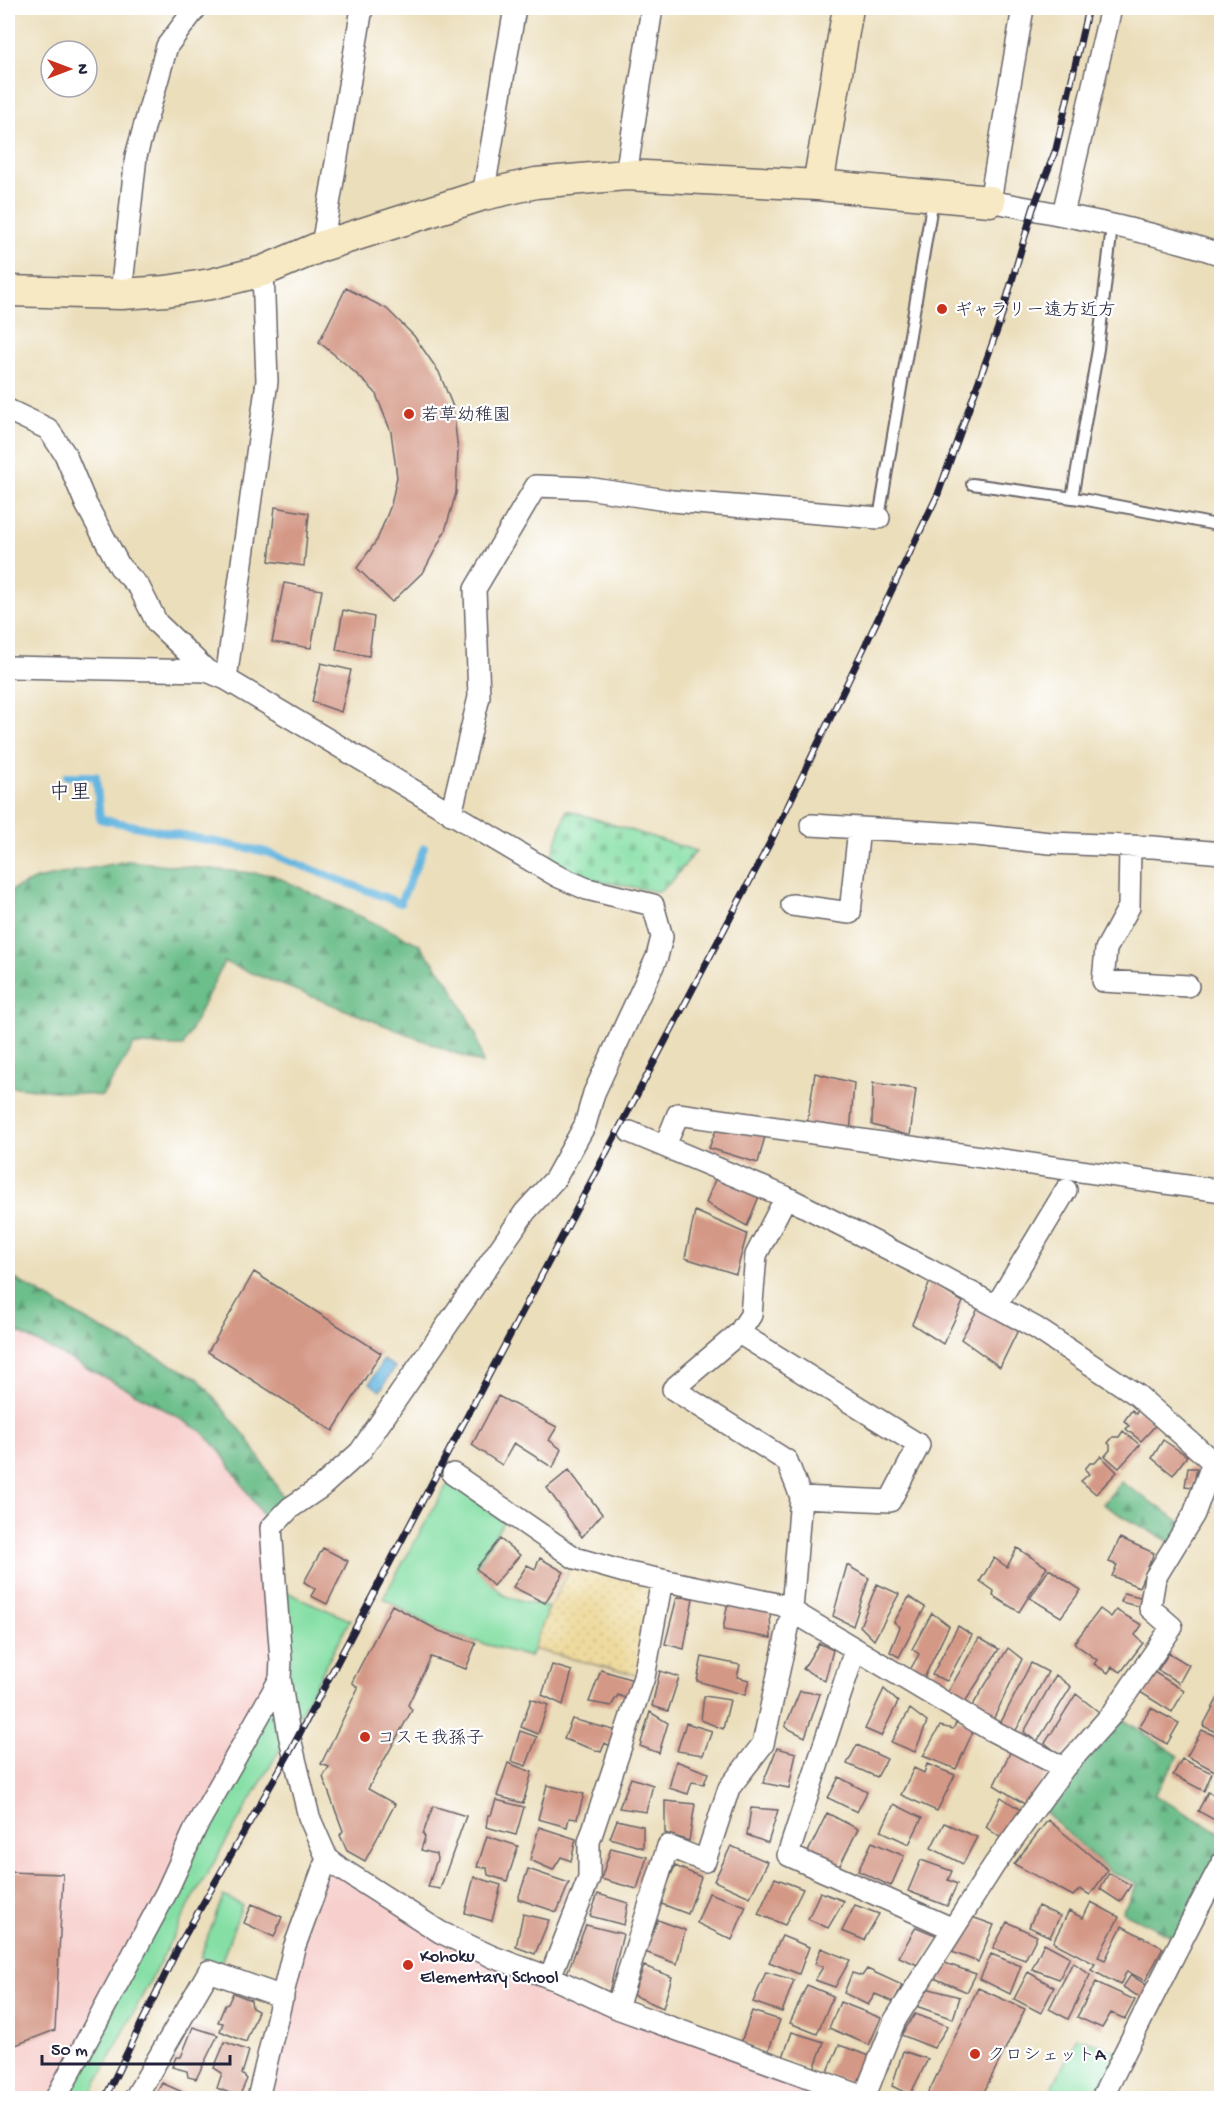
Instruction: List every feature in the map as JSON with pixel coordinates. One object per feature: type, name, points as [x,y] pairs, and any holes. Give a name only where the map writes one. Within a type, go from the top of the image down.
[{"type":"street","points":[[121,294],[136,156],[167,46],[196,8]]},
{"type":"street","points":[[322,246],[362,8]]},
{"type":"street","points":[[483,195],[515,8]]},
{"type":"street","points":[[626,175],[652,8]]},
{"type":"street","points":[[818,185],[849,8]]},
{"type":"street","points":[[990,201],[1023,8]]},
{"type":"street","points":[[1063,214],[1111,8]]},
{"type":"street","points":[[8,291],[121,294],[166,291],[211,284],[263,271],[322,246],[483,195],[536,183],[626,175],[818,185],[990,201],[1063,214],[1191,245],[1221,255]]},
{"type":"street","points":[[216,675],[267,381],[263,271]]},
{"type":"street","points":[[8,410],[48,429],[65,453],[86,504],[120,567],[139,587],[157,623],[216,675],[557,876],[587,889],[652,905],[662,937],[657,957],[594,1093],[585,1125],[555,1179],[525,1212],[360,1452],[321,1487],[290,1508],[271,1528],[282,1660],[280,1679],[289,1734],[309,1817],[327,1858],[372,1890],[440,1932],[493,1956],[550,1977],[617,2008],[866,2098],[895,2020],[994,1865],[1064,1768],[1113,1713],[1172,1628],[1150,1608],[1155,1578],[1194,1514],[1217,1463],[1137,1395],[1036,1328],[786,1197],[630,1132]]},
{"type":"street","points":[[452,814],[479,697],[475,590],[536,486],[587,488],[672,501],[879,518]]},
{"type":"street","points":[[8,667],[216,675]]},
{"type":"street","points":[[811,825],[1221,853]]},
{"type":"street","points":[[792,905],[850,913],[859,828]]},
{"type":"street","points":[[1130,846],[1129,907],[1106,949],[1103,981],[1188,986]]},
{"type":"street","points":[[665,1146],[678,1114],[1221,1191]]},
{"type":"street","points":[[996,1306],[1066,1190]]},
{"type":"street","points":[[617,2008],[668,1846],[705,1862],[729,1788],[763,1744],[792,1610],[801,1497],[787,1461],[673,1389],[739,1333],[751,1315],[756,1255],[786,1197]]},
{"type":"street","points":[[739,1333],[919,1445],[890,1501],[801,1497]]},
{"type":"street","points":[[453,1474],[575,1558],[662,1580],[782,1605],[989,1729],[1064,1768]]},
{"type":"street","points":[[550,1977],[589,1878],[589,1842],[644,1677],[662,1580]]},
{"type":"street","points":[[855,1650],[788,1855],[953,1929]]},
{"type":"street","points":[[56,2098],[166,1893],[196,1827],[280,1679]]},
{"type":"street","points":[[258,2098],[294,1948],[327,1858]]},
{"type":"street","points":[[1102,2098],[1221,1863]]},
{"type":"street","points":[[135,2098],[209,1971],[283,1997]]},
{"type":"lane","points":[[879,518],[934,195]]},
{"type":"lane","points":[[1072,498],[1098,349],[1112,226]]},
{"type":"lane","points":[[972,484],[1072,498],[1221,526]]},
{"type":"shaded area","points":[[8,1327],[152,1402],[201,1431],[218,1448],[271,1528],[280,1679],[56,2098],[8,2098]]},
{"type":"shaded area","name":"Kohoku Elementary School","points":[[327,1858],[440,1932],[867,2098],[262,2098]]},
{"type":"green space","points":[[567,810],[696,851],[672,881],[659,892],[593,880],[550,860]]},
{"type":"green space","points":[[127,861],[273,875],[419,944],[450,984],[476,1034],[483,1064],[224,962],[183,1046],[134,1045],[102,1096],[8,1086],[8,892],[36,879]]},
{"type":"green space","points":[[8,1275],[96,1326],[198,1378],[247,1438],[290,1508],[271,1528],[218,1448],[201,1431],[152,1402],[8,1327]]},
{"type":"green space","points":[[453,1474],[508,1513],[476,1568],[505,1596],[549,1608],[530,1657],[439,1631],[383,1598]]},
{"type":"green space","points":[[1121,1482],[1187,1526],[1176,1545],[1103,1504]]},
{"type":"green space","points":[[275,1587],[350,1620],[289,1734],[196,1893],[89,2098],[56,2098],[280,1679]]},
{"type":"green space","points":[[1113,1713],[1179,1756],[1154,1795],[1222,1834],[1221,1866],[1180,1940],[1122,1912],[1138,1884],[1108,1870],[1038,1806]]},
{"type":"green space","points":[[223,1896],[242,1905],[221,1963],[200,1958]]},
{"type":"green space","points":[[1077,2037],[1124,2053],[1102,2098],[1047,2098]]},
{"type":"sand","points":[[575,1558],[662,1580],[644,1677],[533,1649],[549,1608]]},
{"type":"water","points":[[383,1360],[395,1367],[380,1391],[370,1383]]},
{"type":"building","points":[[346,288],[387,309],[414,336],[439,372],[453,407],[458,451],[456,493],[445,531],[424,571],[392,602],[357,568],[377,540],[391,505],[397,477],[391,432],[375,392],[319,342]]},
{"type":"building","points":[[275,507],[309,513],[304,566],[269,561]]},
{"type":"building","points":[[284,583],[322,590],[311,648],[272,642]]},
{"type":"building","points":[[343,610],[374,617],[369,656],[336,650]]},
{"type":"building","points":[[321,663],[351,670],[341,712],[312,702]]},
{"type":"building","points":[[815,1073],[854,1083],[850,1134],[807,1125]]},
{"type":"building","points":[[873,1083],[916,1089],[910,1136],[872,1125]]},
{"type":"building","points":[[717,1127],[765,1136],[758,1163],[709,1148]]},
{"type":"building","points":[[716,1177],[760,1194],[747,1226],[706,1203]]},
{"type":"building","points":[[695,1211],[747,1234],[736,1274],[685,1258]]},
{"type":"building","points":[[254,1272],[381,1353],[333,1431],[208,1352]]},
{"type":"building","points":[[930,1282],[963,1302],[943,1344],[912,1324]]},
{"type":"building","points":[[979,1307],[1019,1328],[1000,1367],[961,1339]]},
{"type":"building","points":[[498,1396],[557,1427],[549,1440],[561,1449],[553,1468],[514,1443],[502,1465],[472,1445]]},
{"type":"building","points":[[1139,1408],[1156,1425],[1141,1441],[1126,1429],[1129,1426],[1124,1421],[1132,1410],[1136,1414]]},
{"type":"building","points":[[1123,1431],[1140,1445],[1119,1468],[1105,1456],[1110,1450],[1108,1443],[1113,1437],[1119,1437]]},
{"type":"building","points":[[1163,1440],[1187,1456],[1173,1475],[1152,1458]]},
{"type":"building","points":[[1101,1456],[1117,1472],[1096,1494],[1081,1481],[1089,1474],[1085,1469]]},
{"type":"building","points":[[1188,1468],[1197,1468],[1193,1487],[1185,1486]]},
{"type":"building","points":[[569,1470],[602,1514],[582,1537],[547,1488]]},
{"type":"building","points":[[1120,1538],[1154,1553],[1139,1587],[1112,1576],[1117,1565],[1109,1562]]},
{"type":"building","points":[[500,1539],[520,1555],[493,1586],[476,1568]]},
{"type":"building","points":[[323,1548],[348,1561],[327,1604],[311,1596],[315,1589],[304,1582]]},
{"type":"building","points":[[1017,1548],[1047,1567],[1019,1612],[993,1596],[994,1591],[980,1581],[994,1558],[1007,1567]]},
{"type":"building","points":[[540,1558],[564,1572],[545,1603],[513,1587],[527,1565],[535,1569]]},
{"type":"building","points":[[847,1565],[869,1578],[853,1626],[833,1616]]},
{"type":"building","points":[[1049,1569],[1081,1590],[1061,1617],[1030,1598]]},
{"type":"building","points":[[877,1584],[899,1594],[874,1640],[860,1626]]},
{"type":"building","points":[[1124,1593],[1144,1598],[1141,1607],[1121,1602]]},
{"type":"building","points":[[677,1597],[693,1598],[684,1649],[665,1644]]},
{"type":"building","points":[[909,1597],[925,1607],[899,1657],[890,1652],[900,1627],[894,1622]]},
{"type":"building","points":[[728,1601],[770,1612],[771,1638],[723,1630]]},
{"type":"building","name":"コスモ我孫子","points":[[392,1605],[439,1631],[476,1643],[466,1669],[431,1657],[408,1705],[412,1710],[368,1789],[395,1804],[365,1861],[347,1851],[340,1835],[343,1831],[323,1777],[329,1767],[321,1764],[358,1688],[352,1682]]},
{"type":"building","points":[[1100,1609],[1111,1617],[1116,1610],[1142,1625],[1135,1635],[1143,1643],[1121,1672],[1112,1667],[1108,1673],[1094,1664],[1097,1660],[1074,1643]]},
{"type":"building","points":[[932,1613],[949,1626],[923,1680],[910,1670],[919,1654],[912,1649]]},
{"type":"building","points":[[958,1626],[972,1635],[947,1681],[932,1675]]},
{"type":"building","points":[[979,1638],[999,1649],[963,1705],[948,1692]]},
{"type":"building","points":[[819,1643],[833,1650],[825,1681],[803,1669]]},
{"type":"building","points":[[1008,1648],[1022,1659],[993,1720],[971,1708]]},
{"type":"building","points":[[1169,1653],[1189,1665],[1179,1683],[1158,1670]]},
{"type":"building","points":[[702,1657],[740,1665],[737,1677],[749,1680],[745,1695],[697,1681]]},
{"type":"building","points":[[1031,1663],[1048,1672],[1015,1732],[1000,1724]]},
{"type":"building","points":[[552,1665],[572,1671],[563,1705],[542,1695]]},
{"type":"building","points":[[601,1670],[640,1682],[634,1702],[618,1695],[611,1706],[589,1702]]},
{"type":"building","points":[[660,1671],[679,1677],[668,1711],[652,1706]]},
{"type":"building","points":[[1154,1672],[1184,1691],[1172,1712],[1140,1692]]},
{"type":"building","points":[[1056,1675],[1071,1687],[1037,1742],[1024,1732]]},
{"type":"building","points":[[884,1689],[898,1702],[881,1736],[865,1729]]},
{"type":"building","points":[[1222,1690],[1222,1735],[1203,1726]]},
{"type":"building","points":[[800,1691],[820,1694],[805,1737],[785,1727]]},
{"type":"building","points":[[1076,1694],[1099,1712],[1061,1756],[1045,1743]]},
{"type":"building","points":[[704,1696],[730,1700],[723,1729],[701,1720]]},
{"type":"building","points":[[531,1699],[548,1705],[538,1734],[521,1727]]},
{"type":"building","points":[[1151,1708],[1179,1723],[1167,1744],[1139,1727]]},
{"type":"building","points":[[910,1709],[927,1722],[915,1752],[891,1742]]},
{"type":"building","points":[[650,1712],[668,1723],[659,1753],[640,1746]]},
{"type":"building","points":[[572,1719],[621,1732],[615,1749],[605,1743],[601,1752],[564,1739]]},
{"type":"building","points":[[958,1719],[975,1727],[956,1769],[923,1756],[940,1726],[953,1729]]},
{"type":"building","points":[[686,1723],[712,1731],[703,1755],[677,1751]]},
{"type":"building","points":[[1202,1730],[1222,1739],[1222,1775],[1187,1756]]},
{"type":"building","points":[[520,1731],[537,1737],[526,1766],[511,1761]]},
{"type":"building","points":[[857,1745],[887,1759],[877,1777],[847,1764]]},
{"type":"building","points":[[777,1748],[796,1753],[789,1788],[763,1783]]},
{"type":"building","points":[[1012,1749],[1049,1771],[1026,1805],[994,1785]]},
{"type":"building","points":[[1182,1759],[1212,1773],[1204,1791],[1173,1775]]},
{"type":"building","points":[[676,1761],[708,1773],[704,1784],[692,1782],[688,1794],[669,1788]]},
{"type":"building","points":[[508,1763],[532,1772],[523,1803],[497,1796]]},
{"type":"building","points":[[927,1764],[955,1775],[937,1811],[901,1795],[914,1768],[924,1773]]},
{"type":"building","points":[[839,1777],[867,1792],[857,1812],[828,1798]]},
{"type":"building","points":[[631,1778],[653,1785],[646,1812],[619,1808]]},
{"type":"building","points":[[547,1785],[584,1794],[577,1819],[569,1818],[567,1827],[538,1819]]},
{"type":"building","points":[[1208,1792],[1222,1799],[1222,1824],[1198,1811]]},
{"type":"building","points":[[1001,1797],[1022,1811],[1002,1839],[986,1827]]},
{"type":"building","points":[[496,1800],[524,1807],[516,1835],[486,1827],[488,1815],[491,1815]]},
{"type":"building","points":[[665,1801],[695,1804],[689,1841],[665,1833]]},
{"type":"building","points":[[894,1804],[922,1818],[909,1844],[881,1831]]},
{"type":"building","points":[[433,1806],[466,1816],[440,1889],[428,1887],[437,1859],[436,1854],[421,1850],[425,1837],[423,1834]]},
{"type":"building","points":[[751,1808],[778,1810],[768,1843],[747,1835]]},
{"type":"building","points":[[827,1813],[858,1829],[839,1867],[808,1852]]},
{"type":"building","points":[[617,1820],[643,1826],[643,1848],[610,1838]]},
{"type":"building","points":[[1048,1820],[1108,1870],[1090,1895],[1080,1889],[1073,1896],[1014,1864]]},
{"type":"building","points":[[944,1823],[977,1837],[963,1864],[931,1848]]},
{"type":"building","points":[[539,1827],[576,1839],[571,1861],[561,1857],[553,1870],[530,1860]]},
{"type":"building","points":[[487,1836],[518,1846],[507,1881],[488,1875],[487,1868],[477,1867]]},
{"type":"building","points":[[872,1842],[904,1856],[891,1886],[858,1871]]},
{"type":"building","points":[[731,1846],[768,1862],[750,1897],[714,1881]]},
{"type":"building","points":[[611,1848],[647,1857],[637,1889],[601,1879]]},
{"type":"building","points":[[921,1860],[952,1871],[948,1880],[957,1884],[947,1906],[908,1891]]},
{"type":"building","points":[[675,1866],[701,1877],[688,1914],[659,1903]]},
{"type":"building","points":[[528,1869],[569,1883],[557,1912],[518,1899]]},
{"type":"building","points":[[8,1872],[63,1874],[55,2030],[8,2048]]},
{"type":"building","points":[[1109,1873],[1131,1885],[1120,1902],[1100,1889]]},
{"type":"building","points":[[474,1877],[501,1885],[492,1921],[465,1913]]},
{"type":"building","points":[[775,1878],[803,1889],[785,1925],[758,1914]]},
{"type":"building","points":[[820,1892],[844,1901],[828,1928],[808,1919]]},
{"type":"building","points":[[709,1893],[746,1906],[732,1940],[697,1923]]},
{"type":"building","points":[[598,1894],[628,1903],[624,1925],[590,1916]]},
{"type":"building","points":[[1091,1902],[1119,1917],[1098,1957],[1105,1960],[1122,1926],[1163,1948],[1145,1981],[1127,1971],[1120,1985],[1091,1970],[1095,1964],[1053,1942],[1069,1911],[1083,1918]]},
{"type":"building","points":[[252,1904],[282,1917],[274,1937],[244,1923]]},
{"type":"building","points":[[855,1905],[879,1914],[864,1940],[842,1931]]},
{"type":"building","points":[[1038,1906],[1060,1916],[1050,1937],[1029,1927]]},
{"type":"building","points":[[523,1914],[549,1920],[535,1954],[516,1947]]},
{"type":"building","points":[[972,1917],[994,1925],[978,1962],[952,1952]]},
{"type":"building","points":[[658,1920],[685,1930],[677,1964],[645,1952]]},
{"type":"building","points":[[1007,1922],[1037,1936],[1025,1960],[993,1948]]},
{"type":"building","points":[[586,1925],[623,1934],[609,1992],[567,1973]]},
{"type":"building","points":[[916,1927],[938,1936],[920,1966],[899,1957]]},
{"type":"building","points":[[782,1936],[809,1947],[799,1974],[769,1962]]},
{"type":"building","points":[[1044,1943],[1070,1957],[1059,1979],[1032,1969]]},
{"type":"building","points":[[821,1948],[850,1960],[835,1987],[815,1980],[823,1967],[815,1964]]},
{"type":"building","points":[[991,1954],[1021,1966],[1010,1994],[980,1979]]},
{"type":"building","points":[[942,1962],[976,1974],[967,1992],[934,1978]]},
{"type":"building","points":[[1073,1962],[1090,1975],[1068,2019],[1049,2009]]},
{"type":"building","points":[[644,1966],[672,1977],[663,2008],[633,1995]]},
{"type":"building","points":[[867,1969],[902,1985],[894,2002],[875,1994],[868,2005],[844,1993],[852,1973],[862,1976]]},
{"type":"building","points":[[766,1972],[794,1980],[782,2012],[753,2002]]},
{"type":"building","points":[[1028,1972],[1054,1987],[1041,2013],[1014,1999]]},
{"type":"building","points":[[1131,1975],[1151,1988],[1144,2000],[1123,1987]]},
{"type":"building","points":[[1096,1982],[1135,2000],[1125,2019],[1111,2013],[1102,2028],[1077,2017]]},
{"type":"building","points":[[807,1985],[833,1996],[817,2034],[790,2023]]},
{"type":"building","points":[[926,1988],[960,1997],[953,2019],[916,2006]]},
{"type":"building","name":"クロシェットA","points":[[978,1988],[1025,2009],[981,2098],[926,2098]]},
{"type":"building","points":[[233,1993],[251,2000],[252,2008],[258,2011],[246,2042],[220,2031],[223,2023],[218,2022]]},
{"type":"building","points":[[840,2002],[881,2018],[869,2045],[829,2028]]},
{"type":"building","points":[[752,2011],[780,2020],[768,2052],[741,2042]]},
{"type":"building","points":[[915,2014],[948,2026],[934,2048],[901,2035]]},
{"type":"building","points":[[193,2027],[218,2035],[196,2079],[188,2077],[187,2071],[172,2067],[176,2057],[181,2057]]},
{"type":"building","points":[[792,2032],[824,2042],[814,2069],[783,2057]]},
{"type":"building","points":[[225,2042],[249,2051],[242,2074],[247,2079],[239,2097],[217,2088],[222,2073],[214,2068]]},
{"type":"building","points":[[839,2045],[870,2056],[858,2085],[827,2074]]},
{"type":"building","points":[[903,2051],[928,2059],[910,2095],[892,2086]]},
{"type":"building","points":[[162,2083],[189,2095],[188,2098],[154,2098]]},
{"type":"waterway","points":[[67,776],[96,776],[100,819],[266,852],[400,903],[424,848]]},
{"type":"railway","points":[[105,2098],[181,1942],[292,1748],[773,837],[938,494],[999,325],[1033,209],[1056,149],[1088,8]]},
{"type":"place","name":"ギャラリー遠方近方","points":[[942,309]]},
{"type":"place","name":"若草幼稚園","points":[[409,414]]},
{"type":"place","name":"コスモ我孫子","points":[[365,1737]]},
{"type":"place","name":"Kohoku Elementary School","points":[[408,1965]]},
{"type":"place","name":"クロシェットA","points":[[975,2054]]},
{"type":"district","name":"中里","points":[[70,791]]}]
